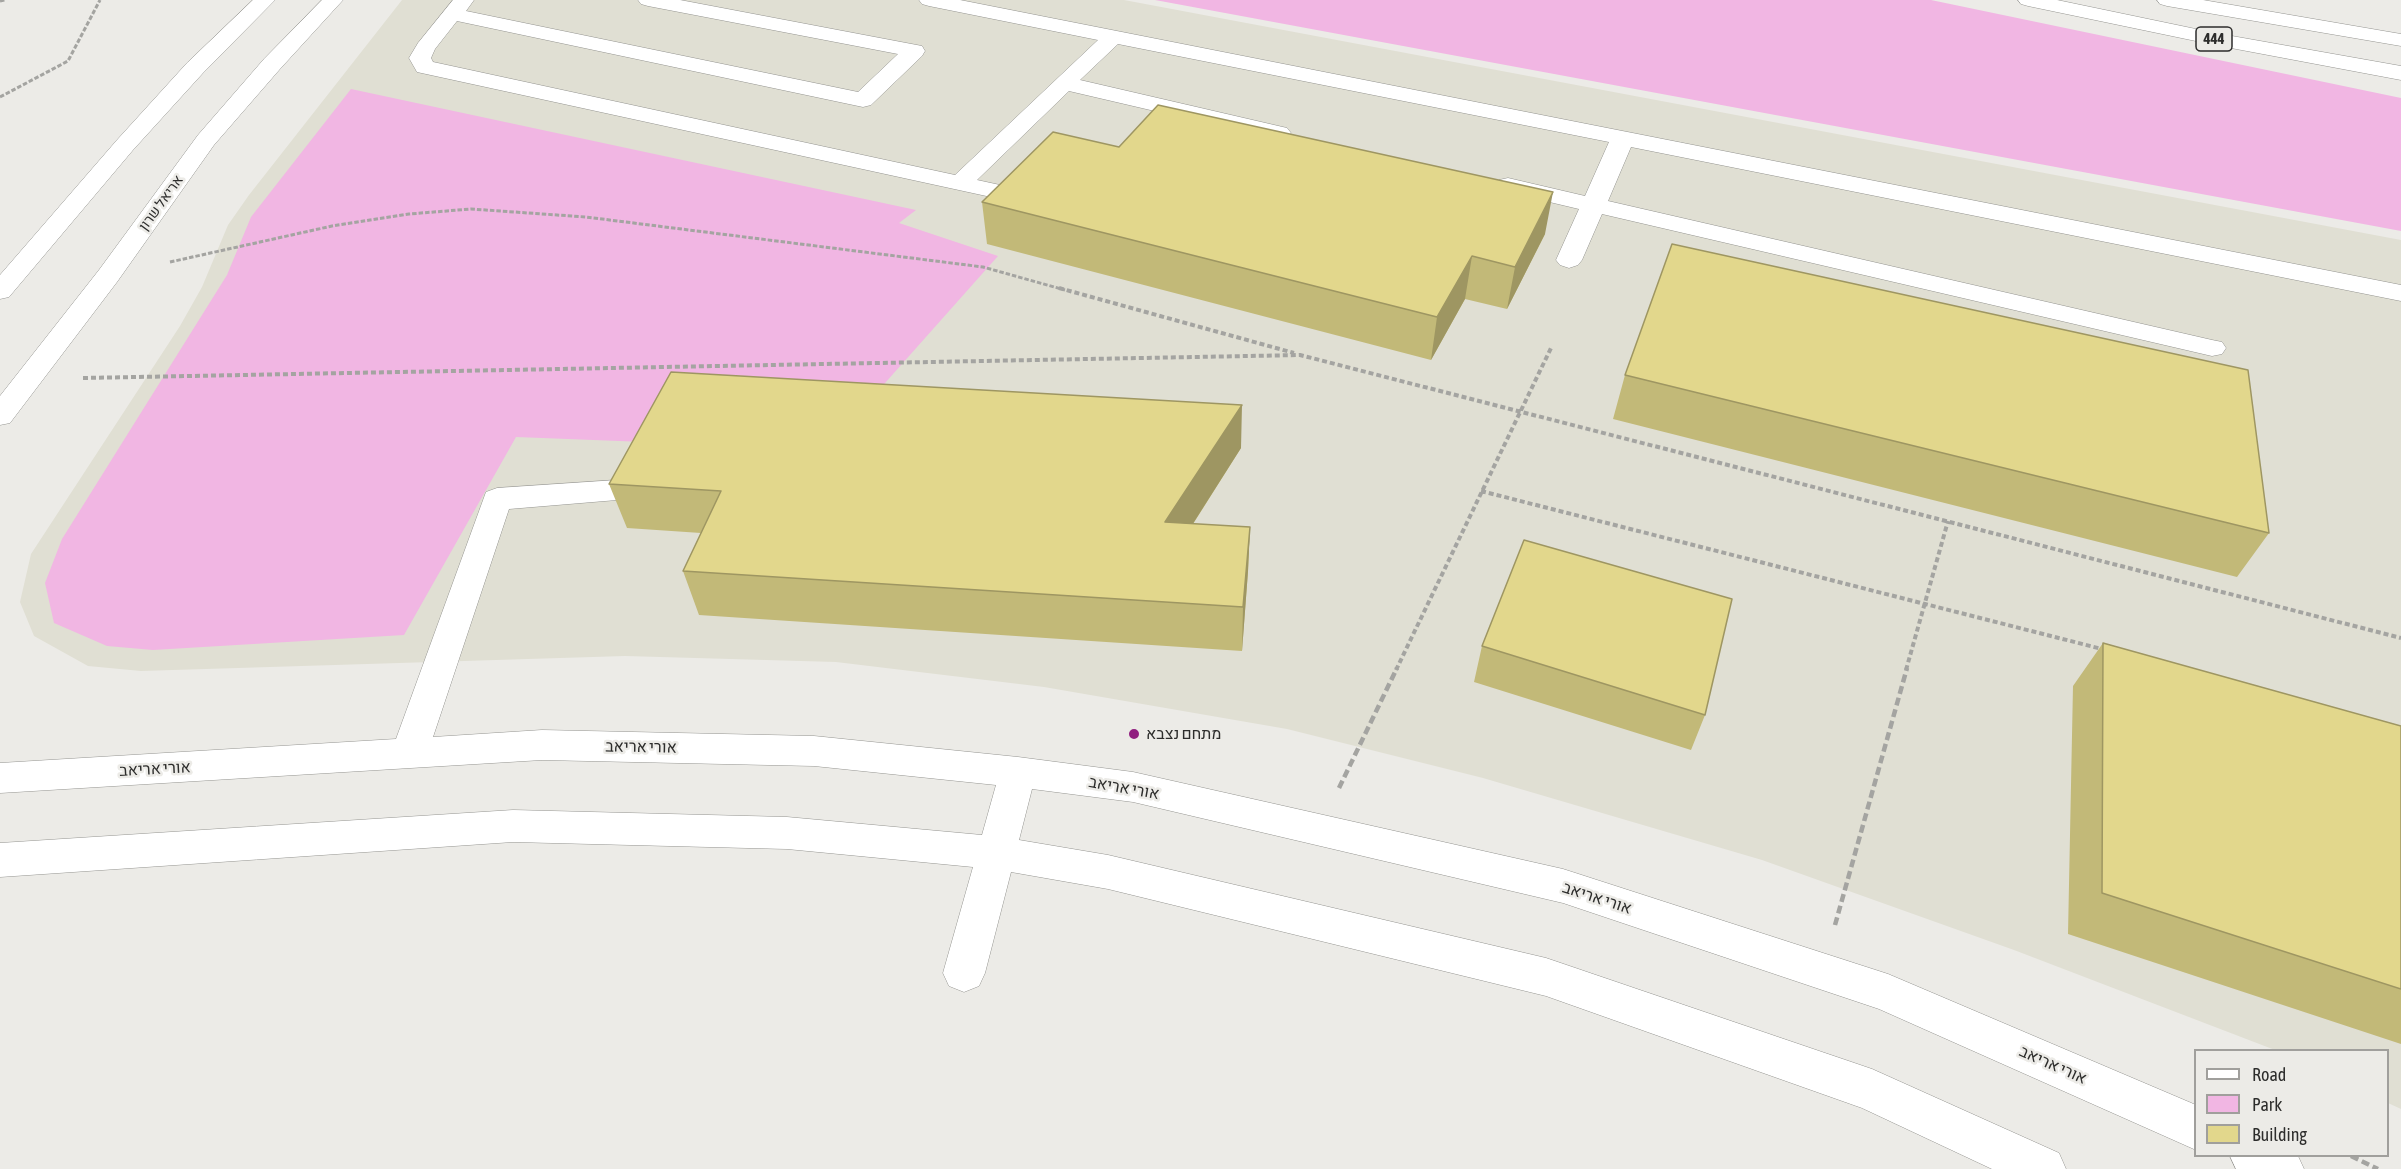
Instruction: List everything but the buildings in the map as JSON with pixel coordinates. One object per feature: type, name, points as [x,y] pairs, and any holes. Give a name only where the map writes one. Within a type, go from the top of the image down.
[{"type":"street","points":[[0,291],[124,145],[195,68],[265,0]]},
{"type":"street","name":"אריאל שרון","points":[[0,416],[108,276],[206,140],[272,64],[333,0]]},
{"type":"street","points":[[648,0],[914,51],[863,100],[458,7],[425,47],[420,58],[425,68],[1014,195]]},
{"type":"street","points":[[929,0],[2401,292]]},
{"type":"street","name":"444","points":[[2028,0],[2215,39],[2401,72]]},
{"type":"street","name":"444","points":[[2167,0],[2401,40]]},
{"type":"street","points":[[960,183],[1113,37]]},
{"type":"street","points":[[1065,83],[1306,139]]},
{"type":"street","points":[[1569,260],[1623,138]]},
{"type":"street","points":[[1491,181],[2212,348]]},
{"type":"street","points":[[409,753],[497,499],[617,490]]},
{"type":"street","name":"אורי אריאב","points":[[0,778],[542,746],[814,751],[1018,772],[1133,787],[1563,886],[1888,993],[2194,1127]]},
{"type":"street","points":[[964,973],[1018,772]]},
{"type":"street","points":[[0,860],[513,826],[787,833],[997,853],[1108,872],[1546,977],[1872,1090],[2043,1169]]},
{"type":"street","points":[[2257,1157],[2280,1169]]},
{"type":"path","points":[[0,1],[5,0]]},
{"type":"path","points":[[0,97],[68,61],[100,0]]},
{"type":"path","points":[[108,276],[332,226],[409,214],[471,209],[586,217],[983,267],[1300,355],[2401,638]]},
{"type":"path","points":[[1318,830],[1551,348]]},
{"type":"path","points":[[28,379],[1300,355]]},
{"type":"path","points":[[1480,491],[2106,650]]},
{"type":"path","points":[[1822,970],[1948,521]]},
{"type":"path","points":[[2355,1157],[2378,1169]]},
{"type":"shaded area","points":[[402,0],[1124,0],[2401,240],[2401,1109],[2389,1103],[2389,1049],[2272,1049],[2014,950],[1762,860],[1483,778],[1287,729],[1044,687],[836,662],[625,656],[141,671],[88,666],[34,636],[20,602],[31,554],[180,326],[202,287],[228,225]]},
{"type":"green space","points":[[1155,0],[1931,0],[2401,98],[2401,231]]},
{"type":"green space","points":[[351,89],[916,210],[899,223],[998,256],[861,410],[645,442],[516,437],[404,635],[153,650],[107,646],[54,623],[45,583],[62,539],[227,275],[251,217]]},
{"type":"place","name":"מתחם נצבא","points":[[1134,734]]}]
